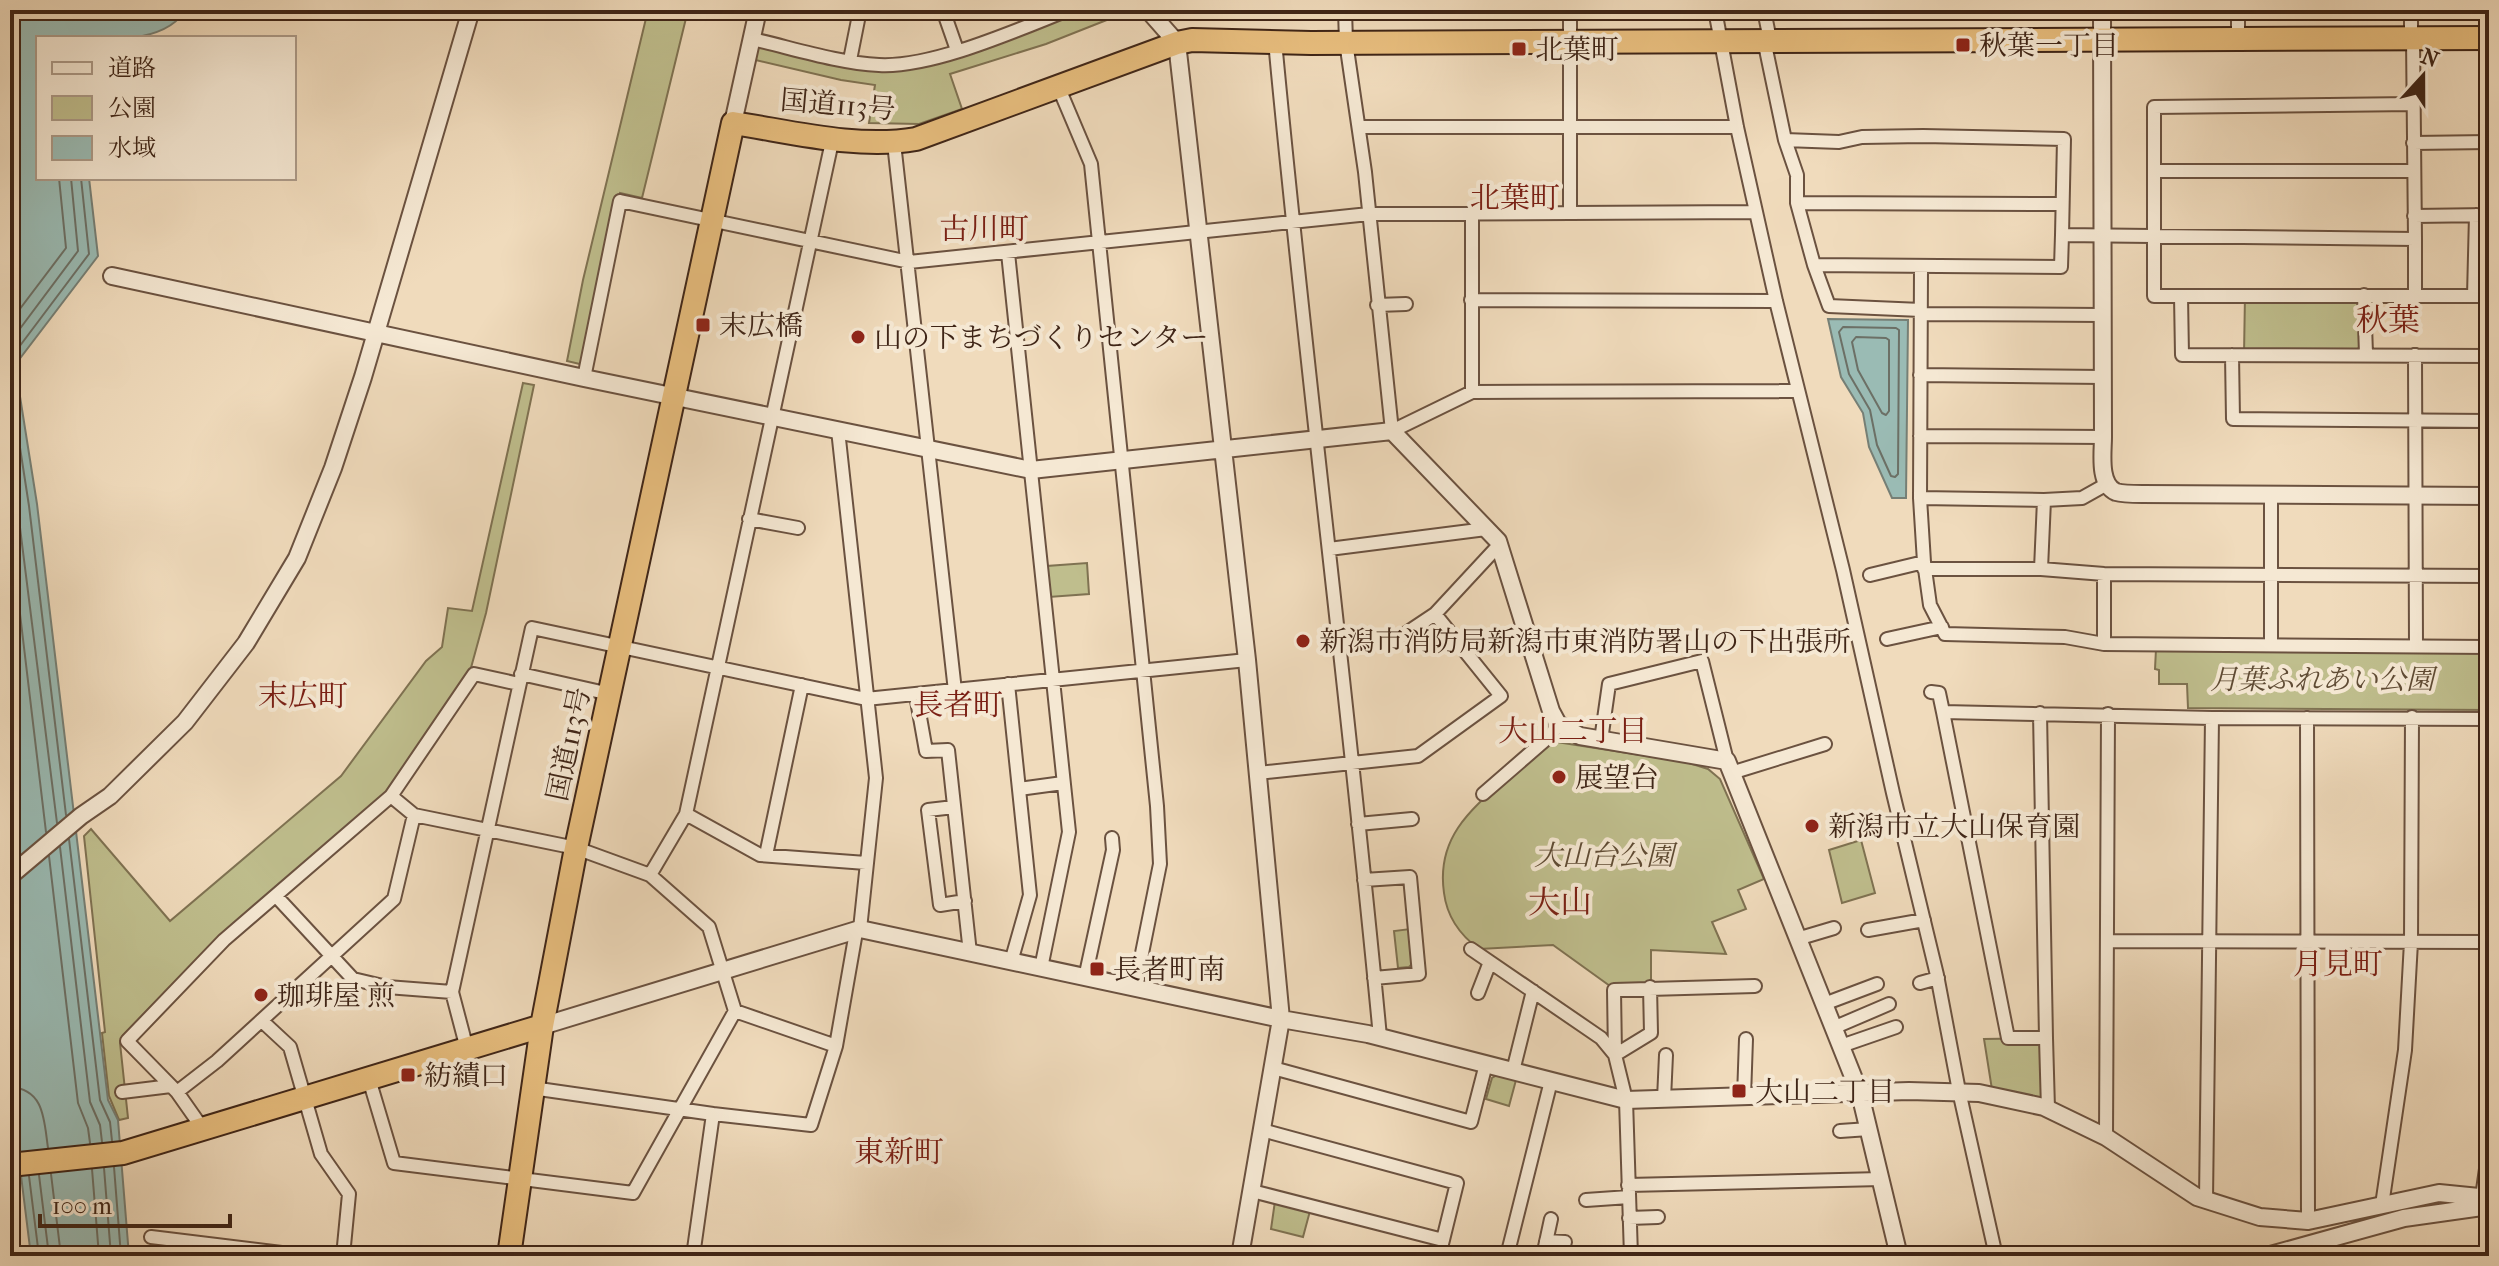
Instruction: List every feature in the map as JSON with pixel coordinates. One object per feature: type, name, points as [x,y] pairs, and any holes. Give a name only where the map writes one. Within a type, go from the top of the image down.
[{"type":"highway","name":"国道113号","points":[[509,1256],[542,1026],[576,848],[733,123],[894,143],[916,139],[1192,40],[1570,42],[2489,38]]},
{"type":"highway","points":[[10,1165],[123,1153],[542,1026]]},
{"type":"street","points":[[10,876],[81,816],[110,796],[185,722],[253,631],[297,558],[333,468],[471,10]]},
{"type":"street","points":[[733,123],[758,10]]},
{"type":"street","points":[[850,60],[860,10]]},
{"type":"street","points":[[943,10],[957,50]]},
{"type":"street","points":[[752,39],[879,65],[910,63],[957,50],[1034,16],[1068,10]]},
{"type":"street","points":[[1148,10],[1177,43],[1247,660],[1281,1019],[1240,1256]]},
{"type":"street","points":[[1345,10],[1346,42],[1359,127],[1392,431],[1499,545],[1551,711],[1558,724],[1580,736],[1729,767],[1825,744]]},
{"type":"street","points":[[1570,10],[1570,212]]},
{"type":"street","points":[[1715,10],[1737,127],[1776,301],[1843,570],[1938,978],[1959,1091],[1996,1256]]},
{"type":"street","points":[[1764,10],[1785,140],[1797,175],[1797,203],[1829,306],[1921,312],[2102,315]]},
{"type":"street","points":[[2102,10],[2103,437],[2107,484],[2115,491],[2142,494],[2489,496]]},
{"type":"street","points":[[2238,10],[2238,39]]},
{"type":"street","points":[[2411,10],[2415,295]]},
{"type":"street","points":[[1275,41],[1380,1037]]},
{"type":"street","points":[[1058,86],[1091,164],[1157,806],[1160,864],[1135,988]]},
{"type":"street","points":[[2413,104],[2154,107],[2154,296],[2489,296]]},
{"type":"street","points":[[1359,127],[1737,127]]},
{"type":"street","points":[[1785,140],[1839,142],[1862,137],[1923,136],[2064,139],[2061,267],[1814,265]]},
{"type":"street","points":[[650,875],[686,814],[833,137]]},
{"type":"street","points":[[2413,143],[2489,142]]},
{"type":"street","points":[[894,143],[955,691]]},
{"type":"street","points":[[2154,171],[2414,171]]},
{"type":"street","points":[[584,378],[620,201],[909,262],[1369,214],[1756,212]]},
{"type":"street","points":[[1797,203],[2062,204]]},
{"type":"street","points":[[1472,213],[1472,392]]},
{"type":"street","points":[[2414,216],[2482,215],[2474,296]]},
{"type":"street","points":[[2062,235],[2415,239]]},
{"type":"street","points":[[1008,253],[1069,832],[1041,968]]},
{"type":"street","points":[[1921,268],[1920,498],[1924,565],[1930,605],[1945,634],[2065,637],[2104,644],[2489,647]]},
{"type":"street","points":[[112,276],[375,334],[1031,470],[1392,431],[1472,392],[1798,391]]},
{"type":"street","points":[[2364,295],[2366,354]]},
{"type":"street","points":[[2181,296],[2182,355],[2489,356]]},
{"type":"street","points":[[1471,300],[1776,301]]},
{"type":"street","points":[[1377,305],[1406,304]]},
{"type":"street","points":[[2232,355],[2233,419],[2489,421]]},
{"type":"street","points":[[2415,355],[2416,646]]},
{"type":"street","points":[[1920,375],[2103,377]]},
{"type":"street","points":[[532,1088],[811,1125],[836,1046],[858,931],[876,778],[838,430]]},
{"type":"street","points":[[1920,436],[2103,437]]},
{"type":"street","points":[[1920,498],[2082,498],[2107,484]]},
{"type":"street","points":[[2271,495],[2271,645]]},
{"type":"street","points":[[2041,569],[2044,500]]},
{"type":"street","points":[[749,519],[798,528]]},
{"type":"street","points":[[1329,549],[1486,529]]},
{"type":"street","points":[[1339,644],[1402,636],[1435,614],[1499,545]]},
{"type":"street","points":[[1870,575],[1924,565],[2104,574],[2489,576]]},
{"type":"street","points":[[2104,574],[2104,644]]},
{"type":"street","points":[[1258,773],[1418,756],[1501,696],[1435,614]]},
{"type":"street","points":[[1887,639],[1942,627]]},
{"type":"street","points":[[467,1049],[452,992],[532,628],[866,699],[1247,660]]},
{"type":"street","points":[[1601,740],[1609,684],[1702,661],[1729,767],[1860,1094],[1899,1256]]},
{"type":"street","points":[[203,1129],[174,1089],[127,1041],[224,940],[391,796],[474,674],[610,694]]},
{"type":"street","points":[[1008,684],[1030,895],[1011,962]]},
{"type":"street","points":[[766,855],[802,685]]},
{"type":"street","points":[[1931,692],[1939,693],[2008,1038],[2046,1038]]},
{"type":"street","points":[[916,695],[926,751],[948,750],[970,953]]},
{"type":"street","points":[[1943,712],[2212,718],[2489,719]]},
{"type":"street","points":[[2040,713],[2048,1109]]},
{"type":"street","points":[[2106,1137],[2108,714]]},
{"type":"street","points":[[2382,1205],[2405,1050],[2411,942],[2412,717]]},
{"type":"street","points":[[2206,1200],[2212,718]]},
{"type":"street","points":[[2307,718],[2308,1221]]},
{"type":"street","points":[[1483,794],[1551,735],[1558,724]]},
{"type":"street","points":[[1019,789],[1063,783]]},
{"type":"street","points":[[369,1079],[394,1163],[633,1193],[735,1011],[709,927],[650,875],[576,848],[414,815],[391,796]]},
{"type":"street","points":[[954,807],[928,810],[940,905],[965,901]]},
{"type":"street","points":[[686,814],[760,855],[866,863]]},
{"type":"street","points":[[122,1092],[174,1089],[217,1061],[394,899],[414,815]]},
{"type":"street","points":[[1358,824],[1412,819]]},
{"type":"street","points":[[1085,978],[1113,850],[1112,838]]},
{"type":"street","points":[[1364,880],[1410,877],[1419,974],[1374,978]]},
{"type":"street","points":[[276,896],[353,979],[387,987],[452,992]]},
{"type":"street","points":[[1868,930],[1924,920]]},
{"type":"street","points":[[1797,939],[1834,928]]},
{"type":"street","points":[[542,1026],[858,931],[1380,1037],[1626,1100],[1979,1093],[2048,1109],[2106,1137],[2197,1197],[2260,1217],[2308,1221],[2439,1193],[2487,1200]]},
{"type":"street","points":[[2107,941],[2489,942]]},
{"type":"street","points":[[1471,949],[1601,1038],[1615,1055]]},
{"type":"street","points":[[1478,993],[1490,962]]},
{"type":"street","points":[[1920,983],[1938,978]]},
{"type":"street","points":[[1824,1004],[1877,984]]},
{"type":"street","points":[[1631,1256],[1626,1100],[1615,1055],[1614,990],[1755,986]]},
{"type":"street","points":[[1615,1055],[1651,1033],[1650,987]]},
{"type":"street","points":[[1513,1071],[1533,991]]},
{"type":"street","points":[[1833,1028],[1889,1004]]},
{"type":"street","points":[[735,1011],[836,1046]]},
{"type":"street","points":[[262,1021],[290,1047],[321,1154],[349,1194],[343,1256]]},
{"type":"street","points":[[1841,1046],[1896,1027]]},
{"type":"street","points":[[1744,1097],[1746,1039]]},
{"type":"street","points":[[1664,1099],[1666,1055]]},
{"type":"street","points":[[1273,1068],[1471,1122],[1486,1064]]},
{"type":"street","points":[[1507,1256],[1551,1081]]},
{"type":"street","points":[[693,1256],[713,1114]]},
{"type":"street","points":[[1840,1131],[1869,1129]]},
{"type":"street","points":[[1262,1130],[1457,1183],[1439,1256]]},
{"type":"street","points":[[2487,1200],[2489,1148]]},
{"type":"street","points":[[1586,1200],[1629,1191],[1881,1179]]},
{"type":"street","points":[[1252,1191],[1443,1240]]},
{"type":"street","points":[[2267,1256],[2404,1218],[2487,1200]]},
{"type":"street","points":[[1629,1218],[1658,1217]]},
{"type":"street","points":[[1543,1256],[1551,1219]]},
{"type":"street","points":[[151,1237],[306,1256]]},
{"type":"street","points":[[1546,1241],[1565,1242]]},
{"type":"green space","points":[[648,10],[688,10],[642,198],[620,193],[584,365],[567,361],[583,280]]},
{"type":"green space","points":[[1068,10],[1132,10],[1046,44],[950,74],[962,109],[919,124],[869,123],[875,85],[747,58],[752,39],[850,60],[910,63]]},
{"type":"green space","points":[[2245,295],[2364,295],[2366,354],[2244,355]]},
{"type":"green space","points":[[523,383],[534,385],[486,613],[469,675],[385,796],[222,935],[123,1035],[120,1043],[128,1118],[119,1120],[109,1096],[84,836],[91,829],[170,921],[341,776],[426,661],[442,647],[448,608],[472,611]]},
{"type":"green space","points":[[1087,563],[1089,594],[1049,597],[1047,566]]},
{"type":"green space","name":"月葉ふれあい公園","points":[[2156,649],[2489,652],[2489,710],[2188,708],[2187,684],[2159,684],[2159,670],[2155,669]]},
{"type":"green space","name":"大山台公園","points":[[1550,741],[1686,762],[1708,769],[1720,779],[1764,879],[1738,890],[1746,909],[1712,922],[1726,954],[1651,950],[1651,984],[1610,986],[1553,945],[1479,949],[1460,931],[1451,918],[1444,893],[1445,856],[1451,841],[1481,801]]},
{"type":"green space","points":[[1861,840],[1875,893],[1842,903],[1829,850]]},
{"type":"green space","points":[[1410,929],[1413,963],[1409,967],[1398,968],[1394,931]]},
{"type":"green space","points":[[2046,1038],[2048,1109],[1993,1096],[1984,1039]]},
{"type":"green space","points":[[1497,1075],[1516,1080],[1509,1106],[1486,1099],[1492,1078]]},
{"type":"green space","points":[[1275,1201],[1310,1211],[1303,1237],[1271,1229]]},
{"type":"water","points":[[10,10],[193,10],[184,12],[172,24],[157,32],[142,36],[36,36],[36,180],[89,180],[98,256],[15,365],[37,504],[108,1100],[118,1120],[129,1256],[31,1256],[10,1087]]},
{"type":"water","points":[[1828,319],[1908,320],[1906,498],[1892,498],[1869,447],[1863,413],[1841,377]]},
{"type":"place","name":"秋葉一丁目","points":[[1963,45]]},
{"type":"place","name":"北葉町","points":[[1519,49]]},
{"type":"place","name":"末広橋","points":[[703,325]]},
{"type":"place","name":"山の下まちづくりセンター","points":[[858,337]]},
{"type":"place","name":"新潟市消防局新潟市東消防署山の下出張所","points":[[1303,641]]},
{"type":"place","name":"展望台","points":[[1559,777]]},
{"type":"place","name":"新潟市立大山保育園","points":[[1812,826]]},
{"type":"place","name":"長者町南","points":[[1097,969]]},
{"type":"place","name":"珈琲屋 煎","points":[[261,995]]},
{"type":"place","name":"紡績口","points":[[408,1075]]},
{"type":"place","name":"大山二丁目","points":[[1739,1091]]},
{"type":"district","name":"北葉町","points":[[1515,198]]},
{"type":"district","name":"古川町","points":[[984,229]]},
{"type":"district","name":"秋葉","points":[[2388,320]]},
{"type":"district","name":"末広町","points":[[303,696]]},
{"type":"district","name":"長者町","points":[[958,705]]},
{"type":"district","name":"大山二丁目","points":[[1573,731]]},
{"type":"district","name":"大山","points":[[1560,902]]},
{"type":"district","name":"月見町","points":[[2338,964]]},
{"type":"district","name":"東新町","points":[[899,1152]]}]
